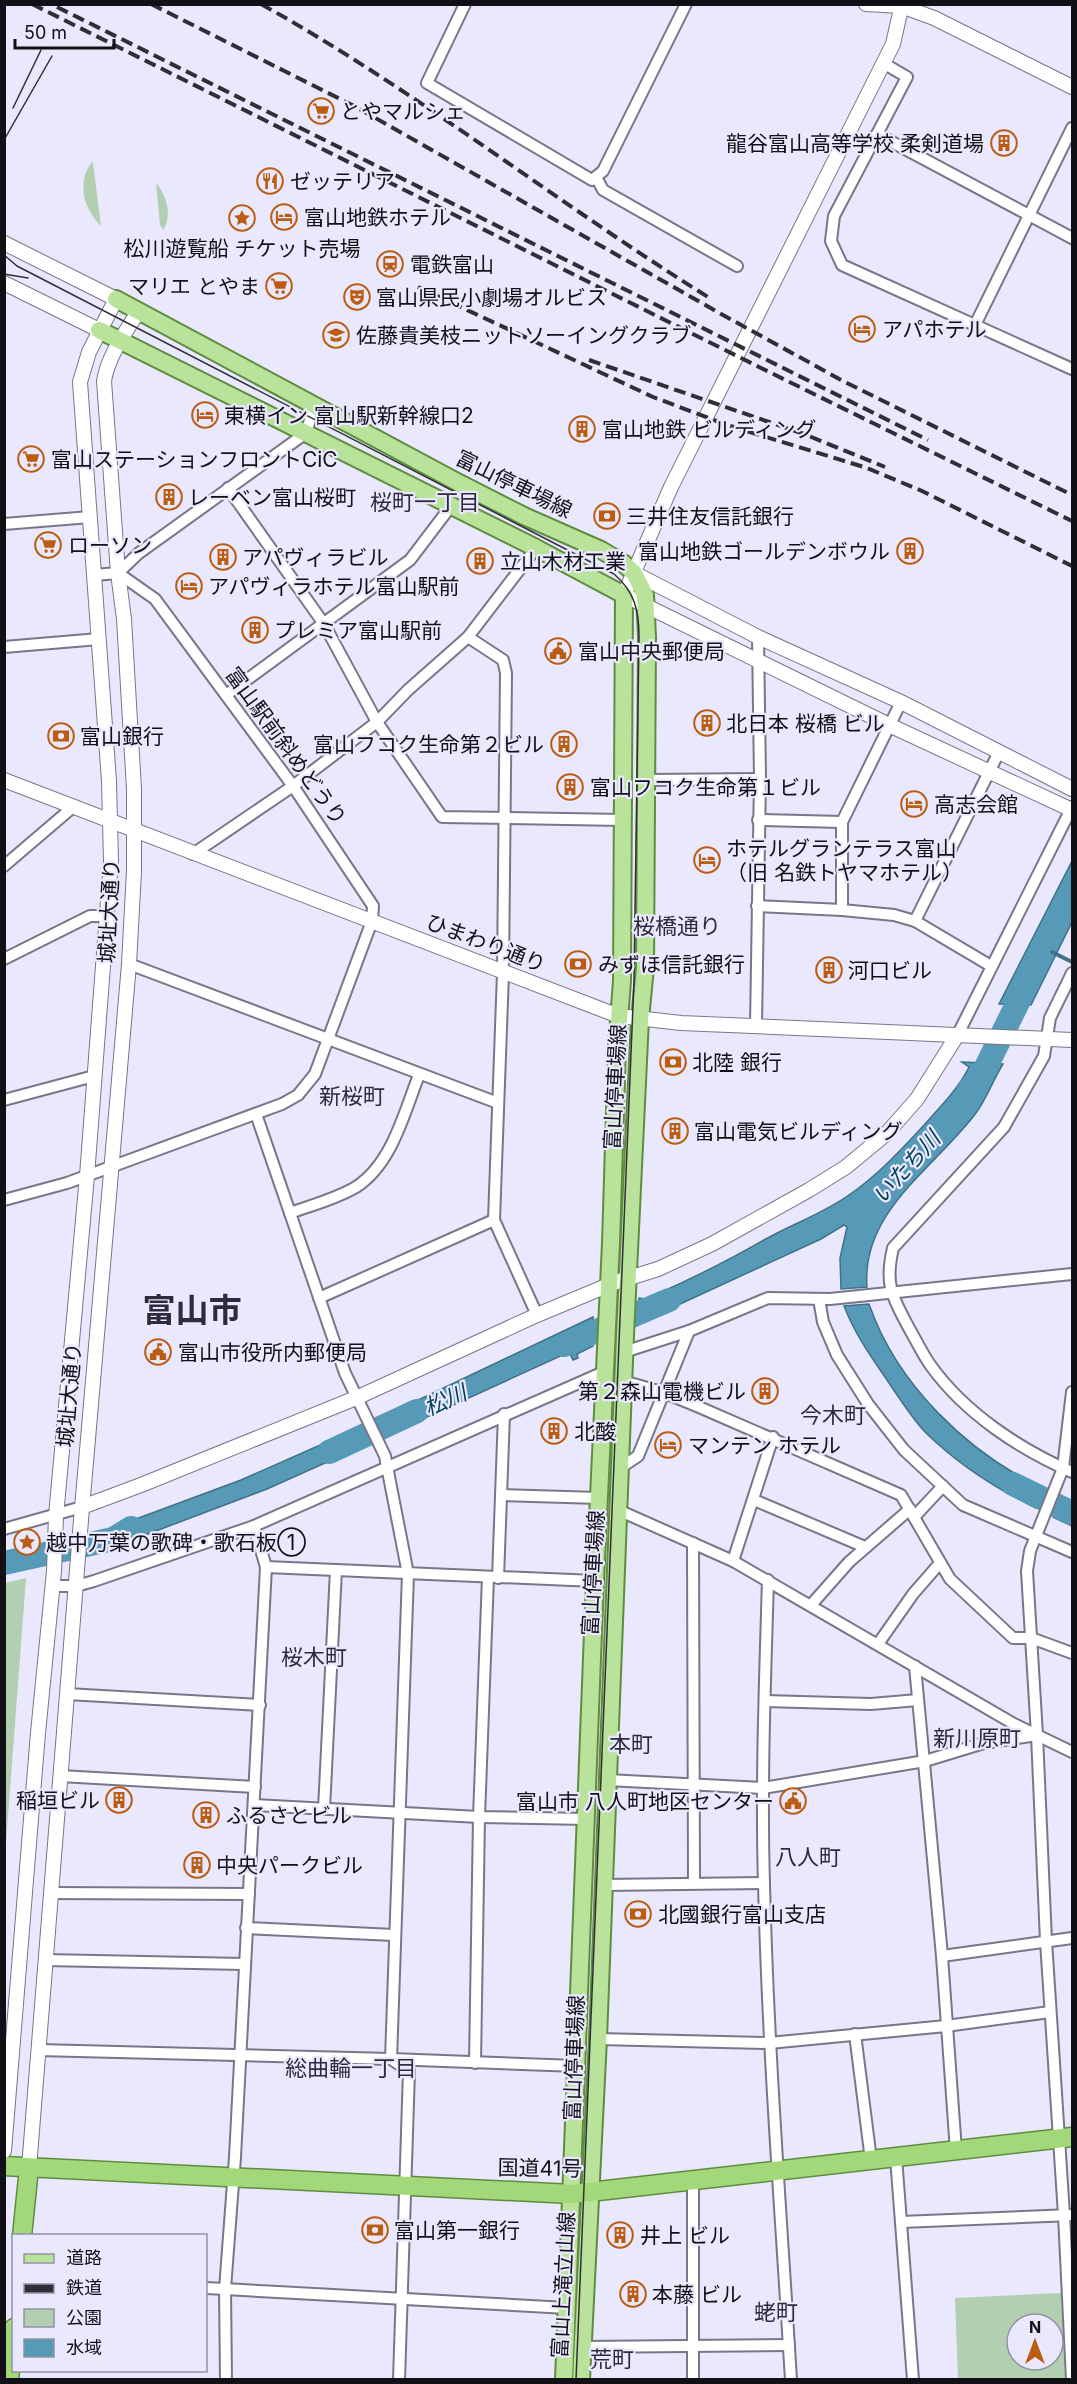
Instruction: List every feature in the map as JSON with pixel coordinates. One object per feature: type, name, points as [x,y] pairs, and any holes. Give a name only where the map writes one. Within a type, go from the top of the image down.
[{"type":"highway","name":"国道41号","points":[[4,2166],[572,2194],[1065,2137]]},
{"type":"highway","points":[[22,2234],[29,2168]]},
{"type":"highway","points":[[9,2379],[12,2348]]},
{"type":"main road","name":"富山停車場線","points":[[116,299],[314,407],[524,516],[607,553],[634,573],[642,587],[646,607],[645,968],[640,1019],[626,1301],[591,2192]]},
{"type":"main road","points":[[99,330],[536,548],[624,595]]},
{"type":"main road","name":"富山停車場線","points":[[572,2194],[595,1581],[620,1016],[624,820],[624,595]]},
{"type":"main road","name":"富山上滝立山線","points":[[581,2379],[591,2192]]},
{"type":"main road","name":"富山上滝立山線","points":[[564,2379],[572,2194]]},
{"type":"street","points":[[465,4],[427,82],[592,180],[603,171],[686,4]]},
{"type":"street","points":[[866,4],[917,8],[1072,87]]},
{"type":"street","points":[[892,44],[901,5]]},
{"type":"street","points":[[4,1529],[56,1522],[81,1513],[141,1485],[356,1398],[537,1315],[609,1285],[658,1269],[712,1244],[846,1167],[887,1133],[917,1099],[958,1034],[1072,809],[989,773],[624,595],[671,487],[892,44],[917,8]]},
{"type":"street","points":[[883,63],[907,77],[834,216],[831,241],[842,265],[1072,369]]},
{"type":"street","points":[[975,325],[1072,128]]},
{"type":"street","points":[[877,134],[1072,238]]},
{"type":"street","points":[[596,177],[603,190],[737,266]]},
{"type":"street","points":[[4,243],[116,299]]},
{"type":"street","points":[[4,283],[99,330]]},
{"type":"street","name":"城址大通り","points":[[4,2151],[38,1733],[53,1586],[56,1522],[87,1176],[111,861],[111,822],[80,382],[99,330],[116,299]]},
{"type":"street","name":"城址大通り","points":[[29,2168],[81,1513],[129,964],[135,831],[124,619],[118,573],[104,381],[120,340],[138,312]]},
{"type":"street","points":[[94,575],[118,573],[139,553],[306,433],[314,407]]},
{"type":"street","points":[[228,488],[324,624],[377,722],[442,817],[624,820]]},
{"type":"street","points":[[225,695],[410,560],[451,506]]},
{"type":"street","points":[[4,524],[90,518]]},
{"type":"street","points":[[194,854],[293,786],[377,722],[408,690],[468,637],[536,548]]},
{"type":"street","name":"富山駅前斜めどうり","points":[[118,573],[155,599],[293,786],[373,906],[372,921]]},
{"type":"street","points":[[634,573],[759,637],[901,702],[1072,789]]},
{"type":"street","points":[[468,637],[503,660],[506,673],[503,974],[494,1220],[537,1315]]},
{"type":"street","points":[[756,1026],[760,779],[759,637]]},
{"type":"street","points":[[4,647],[99,639]]},
{"type":"street","points":[[842,909],[842,822],[901,702]]},
{"type":"street","points":[[915,921],[999,752]]},
{"type":"street","points":[[646,780],[760,779]]},
{"type":"street","name":"ひまわり通り","points":[[4,780],[372,921],[503,974],[620,1016],[681,1023],[1041,1038]]},
{"type":"street","points":[[4,866],[73,807]]},
{"type":"street","points":[[758,820],[842,822]]},
{"type":"street","points":[[757,906],[842,909],[894,915],[915,921],[950,944],[991,966]]},
{"type":"street","points":[[4,959],[90,916],[106,916]]},
{"type":"street","points":[[4,1200],[110,1168],[282,1104],[298,1095],[315,1074],[372,921]]},
{"type":"street","points":[[129,964],[498,1103]]},
{"type":"street","points":[[1068,1470],[1013,1441],[952,1392],[930,1365],[890,1292],[889,1264],[893,1248],[1004,1127],[1044,1056],[1041,1038],[1072,973]]},
{"type":"street","points":[[1041,1038],[1072,1040]]},
{"type":"street","points":[[290,1213],[338,1196],[370,1176],[392,1142],[419,1075]]},
{"type":"street","points":[[4,1100],[94,1076]]},
{"type":"street","points":[[256,1114],[345,1373],[388,1467],[408,1574],[391,2059]]},
{"type":"street","points":[[319,1298],[494,1220]]},
{"type":"street","points":[[624,1352],[689,1331],[768,1298],[824,1299],[1072,1274]]},
{"type":"street","points":[[824,1299],[823,1322],[837,1355],[850,1377],[904,1450],[963,1505],[1038,1533],[1072,1552]]},
{"type":"street","points":[[620,1468],[638,1456],[689,1331]]},
{"type":"street","points":[[53,1586],[76,1586],[254,1526],[606,1371]]},
{"type":"street","points":[[623,1381],[664,1393],[773,1437],[902,1495],[950,1579],[1013,1638],[1031,1638],[1072,1653]]},
{"type":"street","points":[[1072,1392],[1068,1470],[1057,1482],[1030,1551],[1027,1571],[1050,2012],[1065,2137],[1072,2379]]},
{"type":"street","points":[[475,2063],[479,1817],[493,1578],[501,1495],[504,1414]]},
{"type":"street","points":[[733,1561],[773,1437]]},
{"type":"street","points":[[812,1605],[865,1547],[913,1513],[943,1486]]},
{"type":"street","points":[[501,1495],[599,1498]]},
{"type":"street","points":[[754,1500],[865,1547]]},
{"type":"street","points":[[618,1510],[733,1561],[1014,1724],[1072,1752]]},
{"type":"street","points":[[225,2379],[225,2289],[234,2177],[266,1567],[254,1526]]},
{"type":"street","points":[[693,1543],[694,1883]]},
{"type":"street","points":[[878,1644],[913,1594],[940,1563]]},
{"type":"street","points":[[266,1567],[595,1581]]},
{"type":"street","points":[[324,1809],[336,1570]]},
{"type":"street","points":[[768,1580],[763,1788],[764,1883],[769,2043],[791,2379]]},
{"type":"street","points":[[915,1666],[942,1956],[956,2151]]},
{"type":"street","points":[[67,1694],[260,1705]]},
{"type":"street","points":[[765,1701],[871,1704],[918,1700]]},
{"type":"street","points":[[607,1780],[763,1788],[925,1761],[984,1743],[1037,1735]]},
{"type":"street","points":[[60,1776],[255,1787]]},
{"type":"street","points":[[254,1805],[479,1817],[587,1820]]},
{"type":"street","points":[[603,1886],[764,1883]]},
{"type":"street","points":[[51,1893],[249,1894]]},
{"type":"street","points":[[246,1928],[394,1935]]},
{"type":"street","points":[[942,1956],[1072,1938]]},
{"type":"street","points":[[45,1960],[244,1964]]},
{"type":"street","points":[[598,2039],[769,2043],[946,2026],[1050,2012]]},
{"type":"street","points":[[855,2034],[871,2160]]},
{"type":"street","points":[[38,2050],[577,2066]]},
{"type":"street","points":[[391,2059],[409,2071],[399,2379]]},
{"type":"street","points":[[896,2157],[913,2379]]},
{"type":"street","points":[[693,2180],[693,2379]]},
{"type":"street","points":[[901,2222],[1068,2215]]},
{"type":"street","points":[[207,2288],[567,2308]]},
{"type":"street","points":[[583,2347],[789,2345]]},
{"type":"green space","points":[[92,162],[101,226],[90,212],[84,195],[84,178]]},
{"type":"green space","points":[[156,183],[167,205],[168,218],[163,230],[160,225]]},
{"type":"green space","points":[[26,1578],[5,1856],[5,1583]]},
{"type":"green space","points":[[1061,2293],[1062,2312],[1005,2312],[1005,2372],[1065,2372],[1065,2379],[958,2379],[955,2298]]},
{"type":"water","points":[[1072,861],[1072,922],[1031,1005],[999,1004]]},
{"type":"water","points":[[962,1062],[1003,1064],[976,1113],[904,1192],[888,1213],[876,1235],[868,1260],[867,1287],[841,1289],[840,1258],[847,1227],[844,1225],[821,1239],[639,1323],[639,1298],[646,1299],[721,1264],[828,1208],[869,1179],[889,1162],[954,1090],[969,1067]]},
{"type":"water","points":[[869,1304],[881,1334],[897,1362],[939,1413],[989,1456],[1044,1489],[1036,1508],[978,1475],[951,1455],[920,1426],[868,1351],[852,1325],[844,1306]]},
{"type":"water","name":"松川","points":[[593,1317],[593,1346],[577,1354],[578,1358],[573,1360],[569,1352],[388,1435],[387,1425],[383,1424],[380,1418]]},
{"type":"water","points":[[354,1430],[358,1441],[363,1446],[267,1489],[103,1551],[104,1532],[241,1480]]},
{"type":"water","points":[[1061,1496],[1072,1501],[1072,1526],[1053,1517]]},
{"type":"water","points":[[28,1549],[26,1565],[5,1571],[5,1556]]},
{"type":"waterway","points":[[1052,952],[1072,962]]},
{"type":"waterway","name":"いたち川","points":[[969,1090],[985,1069],[1031,976]]},
{"type":"waterway","name":"松川","points":[[564,1345],[669,1300]]},
{"type":"waterway","name":"松川","points":[[329,1452],[417,1411]]},
{"type":"waterway","name":"いたち川","points":[[1013,1484],[1072,1513]]},
{"type":"waterway","name":"松川","points":[[4,1563],[113,1539],[131,1528]]},
{"type":"tram line","points":[[13,108],[41,50]]},
{"type":"tram line","points":[[4,140],[52,56]]},
{"type":"tram line","points":[[4,255],[17,266],[614,574],[627,588],[637,610],[639,637],[634,981],[576,2380]]},
{"type":"tram line","points":[[4,274],[28,278]]},
{"type":"railway","points":[[32,4],[1072,521]]},
{"type":"railway","points":[[151,4],[356,107],[843,381],[1072,495]]},
{"type":"railway","points":[[261,4],[375,73],[596,224],[708,297]]},
{"type":"railway","points":[[57,7],[928,440]]},
{"type":"railway","points":[[418,287],[653,397],[727,425],[867,468],[922,491],[1072,566]]},
{"type":"railway","points":[[589,360],[804,434],[885,467]]},
{"type":"place","name":"とやマルシェ","points":[[321,111]]},
{"type":"place","name":"龍谷富山高等学校 柔剣道場","points":[[1004,143]]},
{"type":"place","name":"ゼッテリア","points":[[270,181]]},
{"type":"place","name":"富山地鉄ホテル","points":[[284,217]]},
{"type":"place","name":"松川遊覧船 チケット売場","points":[[242,218]]},
{"type":"place","name":"電鉄富山","points":[[390,264]]},
{"type":"place","name":"マリエ とやま","points":[[279,286]]},
{"type":"place","name":"富山県民小劇場オルビス","points":[[357,297]]},
{"type":"place","name":"アパホテル","points":[[862,329]]},
{"type":"place","name":"佐藤貴美枝ニットソーイングクラブ","points":[[336,335]]},
{"type":"place","name":"東横イン 富山駅新幹線口2","points":[[205,415]]},
{"type":"place","name":"富山地鉄 ビルディング","points":[[582,429]]},
{"type":"place","name":"富山ステーションフロントCiC","points":[[31,459]]},
{"type":"place","name":"レーベン富山桜町","points":[[169,497]]},
{"type":"place","name":"三井住友信託銀行","points":[[607,516]]},
{"type":"place","name":"ローソン","points":[[48,545]]},
{"type":"place","name":"富山地鉄ゴールデンボウル","points":[[910,551]]},
{"type":"place","name":"アパヴィラビル","points":[[223,557]]},
{"type":"place","name":"立山木材工業","points":[[480,561]]},
{"type":"place","name":"アパヴィラホテル富山駅前","points":[[189,586]]},
{"type":"place","name":"プレミア富山駅前","points":[[255,630]]},
{"type":"place","name":"富山中央郵便局","points":[[558,651]]},
{"type":"place","name":"北日本 桜橋 ビル","points":[[707,723]]},
{"type":"place","name":"富山銀行","points":[[61,736]]},
{"type":"place","name":"富山フコク生命第２ビル","points":[[564,744]]},
{"type":"place","name":"富山フコク生命第１ビル","points":[[570,787]]},
{"type":"place","name":"高志会館","points":[[914,804]]},
{"type":"place","name":"ホテルグランテラス富山 （旧 名鉄トヤマホテル）","points":[[707,860]]},
{"type":"place","name":"みずほ信託銀行","points":[[578,964]]},
{"type":"place","name":"河口ビル","points":[[829,970]]},
{"type":"place","name":"北陸 銀行","points":[[673,1062]]},
{"type":"place","name":"富山電気ビルディング","points":[[675,1131]]},
{"type":"place","name":"富山市役所内郵便局","points":[[158,1352]]},
{"type":"place","name":"第２森山電機ビル","points":[[765,1391]]},
{"type":"place","name":"北酸","points":[[554,1431]]},
{"type":"place","name":"マンテン ホテル","points":[[668,1445]]},
{"type":"place","name":"越中万葉の歌碑・歌石板①","points":[[27,1542]]},
{"type":"place","name":"稲垣ビル","points":[[119,1800]]},
{"type":"place","name":"富山市 八人町地区センター","points":[[793,1801]]},
{"type":"place","name":"ふるさとビル","points":[[206,1815]]},
{"type":"place","name":"中央パークビル","points":[[197,1865]]},
{"type":"place","name":"北國銀行富山支店","points":[[638,1914]]},
{"type":"place","name":"富山第一銀行","points":[[375,2230]]},
{"type":"place","name":"井上 ビル","points":[[620,2235]]},
{"type":"place","name":"本藤 ビル","points":[[633,2294]]},
{"type":"district","name":"桜町一丁目","points":[[425,502]]},
{"type":"district","name":"桜橋通り","points":[[677,926]]},
{"type":"district","name":"新桜町","points":[[352,1096]]},
{"type":"district","name":"富山市","points":[[192,1310]]},
{"type":"district","name":"今木町","points":[[833,1415]]},
{"type":"district","name":"桜木町","points":[[314,1657]]},
{"type":"district","name":"新川原町","points":[[977,1738]]},
{"type":"district","name":"本町","points":[[631,1744]]},
{"type":"district","name":"八人町","points":[[808,1857]]},
{"type":"district","name":"総曲輪一丁目","points":[[351,2068]]},
{"type":"district","name":"蛯町","points":[[776,2312]]},
{"type":"district","name":"荒町","points":[[612,2359]]}]
